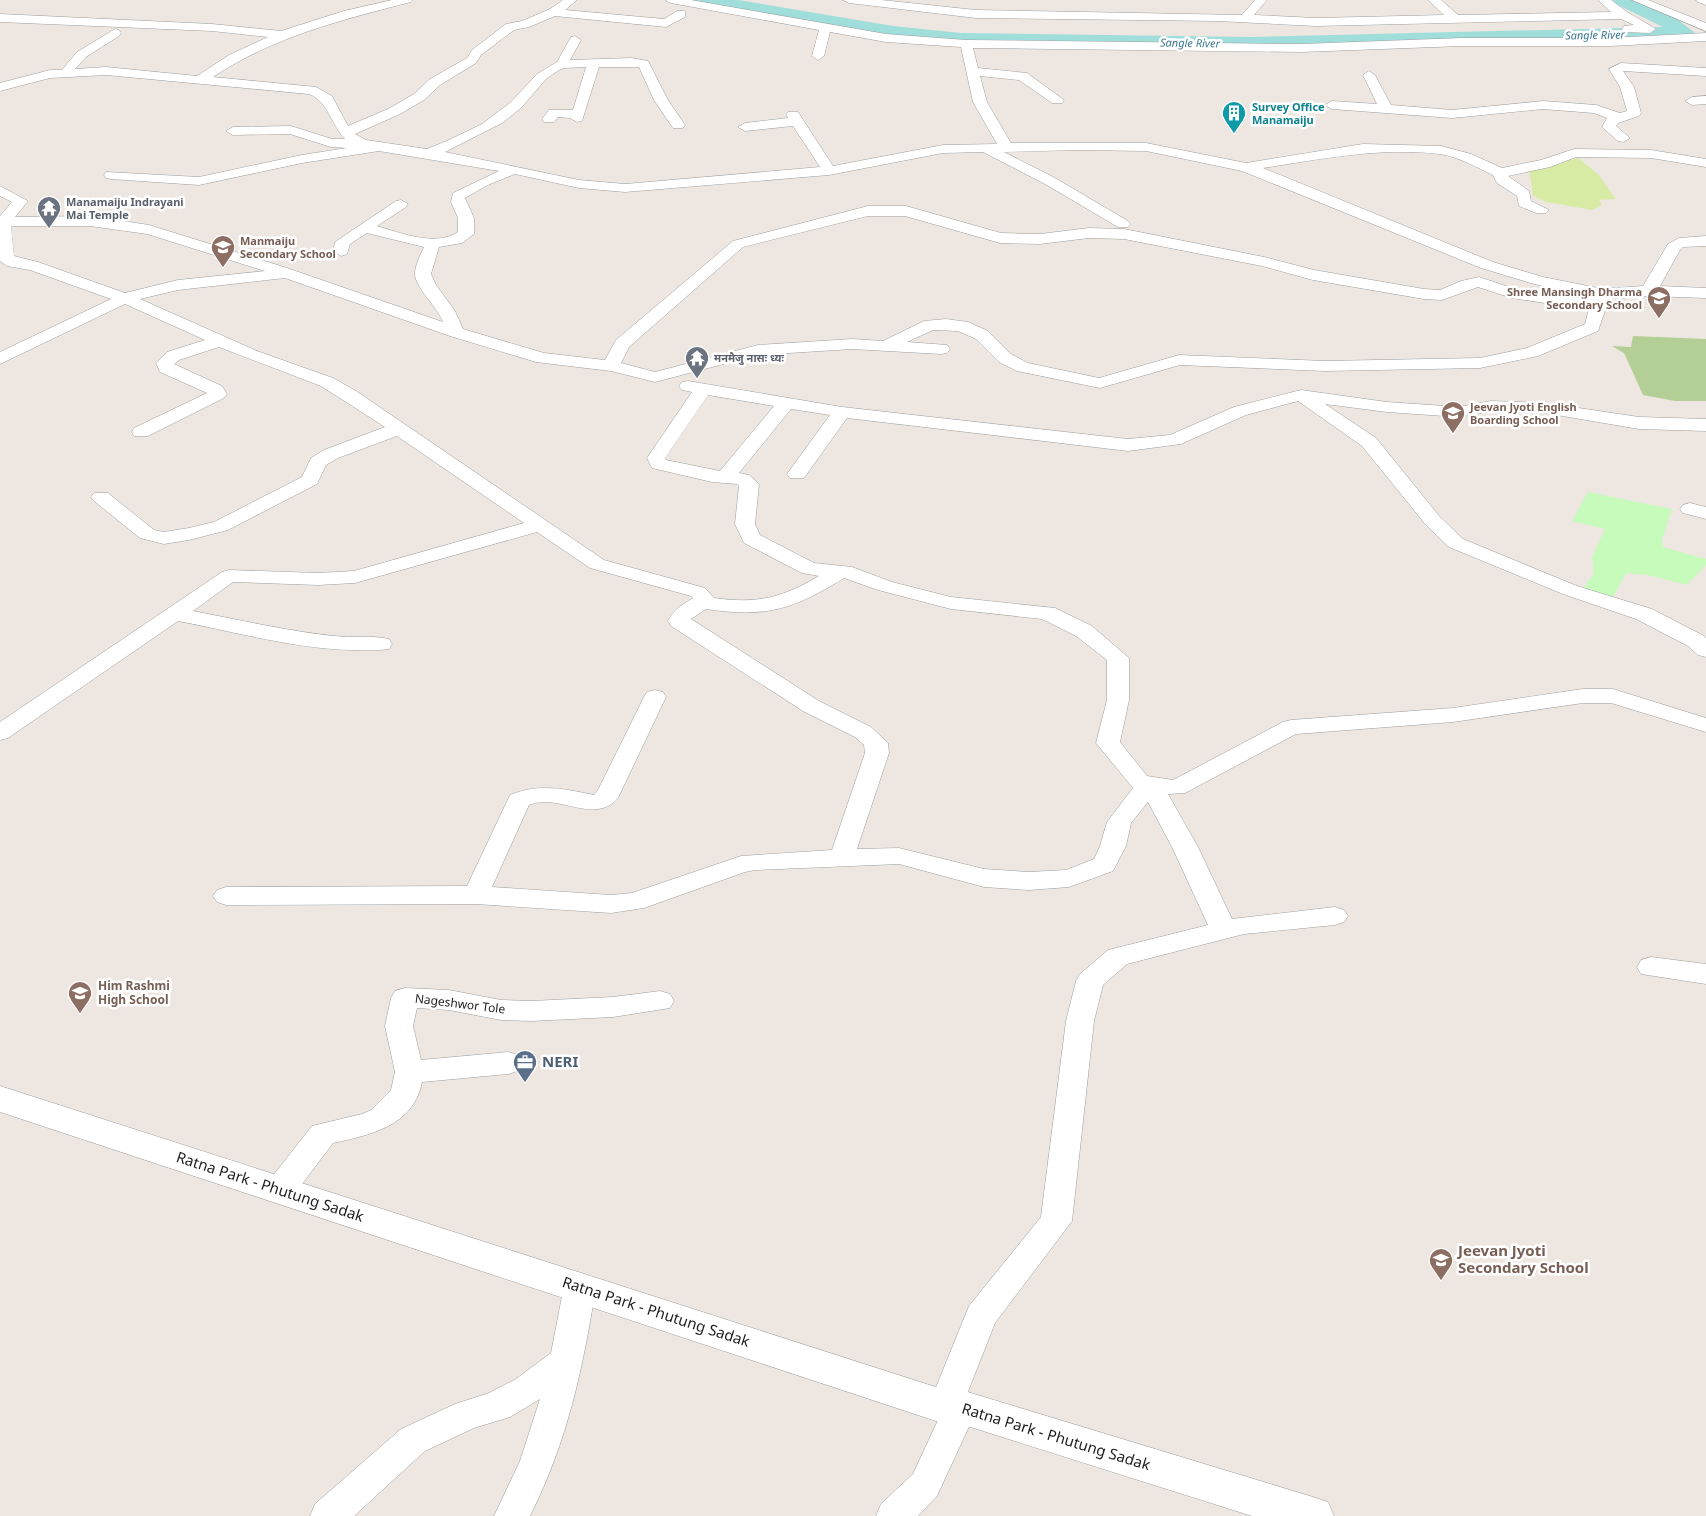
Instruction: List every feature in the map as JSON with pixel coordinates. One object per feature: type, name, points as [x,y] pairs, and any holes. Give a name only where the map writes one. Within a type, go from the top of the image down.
[{"type":"street","points":[[202,79],[233,58],[282,35],[348,14],[407,0]]},
{"type":"street","points":[[345,133],[395,111],[419,97],[435,82],[472,60],[476,53],[510,27],[525,24],[554,12],[570,0]]},
{"type":"street","points":[[671,0],[886,38],[966,44],[1301,48],[1453,42],[1610,42],[1705,30]]},
{"type":"street","points":[[733,0],[848,18]]},
{"type":"street","points":[[849,0],[976,14],[1316,22],[1623,16]]},
{"type":"street","points":[[1101,16],[1104,0]]},
{"type":"street","points":[[1245,19],[1261,0]]},
{"type":"street","points":[[1434,0],[1456,20]]},
{"type":"street","points":[[1638,0],[1705,30]]},
{"type":"street","points":[[1702,0],[1706,1]]},
{"type":"street","points":[[1588,2],[1605,1],[1623,16],[1656,28]]},
{"type":"street","points":[[554,12],[666,23],[681,14]]},
{"type":"street","points":[[0,18],[88,23],[126,22],[282,35]]},
{"type":"street","points":[[6,31],[26,20]]},
{"type":"street","points":[[818,56],[825,28]]},
{"type":"street","points":[[1003,32],[1214,38],[1656,28],[1705,30]]},
{"type":"street","points":[[67,72],[77,59],[115,33]]},
{"type":"street","points":[[562,64],[574,40]]},
{"type":"street","points":[[966,44],[980,102],[1007,149]]},
{"type":"street","points":[[431,153],[494,123],[517,104],[542,75],[562,64],[631,62],[644,64],[661,100],[678,126]]},
{"type":"street","points":[[549,119],[554,113],[578,116],[593,64]]},
{"type":"street","points":[[1623,138],[1609,127],[1612,120],[1634,113],[1627,87],[1615,69],[1678,71],[1705,66]]},
{"type":"street","points":[[0,87],[33,77],[67,72],[106,71],[320,92],[327,97],[349,138],[362,144],[378,148],[431,153],[579,184],[624,188],[830,171],[943,149],[1079,146],[1146,147],[1162,146],[1175,138]]},
{"type":"street","points":[[972,71],[1015,74],[1027,79],[1057,100]]},
{"type":"street","points":[[1678,71],[1706,90]]},
{"type":"street","points":[[1369,76],[1386,109]]},
{"type":"street","points":[[1332,105],[1452,114],[1511,106],[1544,105],[1596,109],[1620,118]]},
{"type":"street","points":[[745,127],[795,118],[830,171]]},
{"type":"street","points":[[233,132],[291,130],[331,143],[362,144]]},
{"type":"street","points":[[1146,147],[1246,167],[1287,182],[1487,265],[1540,281],[1603,294]]},
{"type":"street","points":[[111,175],[199,180],[302,159],[378,148]]},
{"type":"street","points":[[984,148],[1050,181],[1123,224]]},
{"type":"street","points":[[1246,167],[1363,148],[1397,148],[1456,153],[1500,174],[1545,164],[1574,153],[1651,154],[1706,163]]},
{"type":"street","points":[[365,228],[432,245],[460,240],[466,234],[466,218],[458,202],[458,196],[483,182],[513,170]]},
{"type":"street","points":[[1500,174],[1502,180],[1524,194],[1524,203],[1541,210]]},
{"type":"street","points":[[0,190],[21,201],[1,222]]},
{"type":"street","points":[[341,251],[343,242],[401,204]]},
{"type":"street","points":[[611,366],[622,344],[738,244],[868,211],[906,211],[1000,238],[1040,239],[1089,233],[1124,234],[1264,262],[1313,275],[1424,294],[1442,295],[1467,284],[1479,282],[1512,293],[1564,300],[1603,294],[1649,291],[1706,293]]},
{"type":"street","points":[[1,222],[90,221],[149,230],[286,273],[456,332],[542,358],[611,366],[703,389],[842,412],[1128,445],[1174,440],[1240,410],[1301,395],[1387,407],[1459,412],[1491,406],[1545,408],[1591,418],[1639,423],[1706,425]]},
{"type":"street","points":[[1,222],[6,258],[13,263],[32,265],[125,298],[251,355],[326,382],[350,395],[597,564],[698,592],[704,597],[702,602]]},
{"type":"street","points":[[1649,291],[1674,246],[1679,243],[1706,241]]},
{"type":"street","points":[[432,245],[423,274],[428,286],[447,311],[456,332]]},
{"type":"street","points":[[0,359],[125,298],[144,292],[178,285],[210,284],[286,273]]},
{"type":"street","points":[[885,346],[930,326],[946,324],[962,326],[982,335],[1005,358],[1023,367],[1100,383],[1179,360],[1325,366],[1464,364],[1532,352],[1570,338],[1592,327],[1596,317],[1596,307],[1603,294]]},
{"type":"street","points":[[141,432],[218,394],[216,390],[166,368],[165,363],[174,356],[221,341]]},
{"type":"street","points":[[655,377],[758,350],[852,344],[941,349]]},
{"type":"street","points":[[703,389],[656,458],[656,461],[667,467],[742,479],[749,484],[745,524],[751,539],[809,569],[852,573],[885,586],[951,603],[1047,613],[1084,631],[1118,658],[1118,700],[1108,743],[1139,782],[1176,788],[1291,728],[1453,715],[1583,696],[1613,696],[1706,726]]},
{"type":"street","points":[[1301,395],[1370,442],[1433,521],[1456,543],[1570,590],[1644,614],[1696,640],[1706,650]]},
{"type":"street","points":[[725,477],[787,402]]},
{"type":"street","points":[[796,474],[842,412]]},
{"type":"street","points":[[101,497],[147,534],[164,538],[189,534],[220,526],[310,480],[318,462],[331,454],[398,428]]},
{"type":"street","points":[[0,733],[229,576],[318,579],[355,577],[541,525]]},
{"type":"street","points":[[840,572],[806,593],[781,604],[758,608],[733,608],[702,602],[682,614],[679,621],[811,706],[863,732],[876,743],[877,753],[842,858]]},
{"type":"street","points":[[174,613],[336,643],[381,644]]},
{"type":"street","points":[[476,895],[519,800],[528,795],[542,795],[594,803],[602,801],[609,793],[655,697]]},
{"type":"street","points":[[226,896],[476,895],[611,904],[636,902],[741,864],[899,856],[917,859],[984,878],[1029,881],[1069,878],[1104,865],[1114,846],[1119,822],[1150,784]]},
{"type":"street","points":[[1150,784],[1184,847],[1224,930]]},
{"type":"street","points":[[894,1516],[925,1485],[953,1407],[981,1316],[1056,1221],[1067,1144],[1080,1021],[1090,981],[1118,956],[1244,925],[1335,916]]},
{"type":"street","points":[[1651,967],[1706,974]]},
{"type":"street","name":"Nageshwor Tole","points":[[279,1191],[323,1134],[368,1124],[381,1118],[404,1095],[409,1072],[399,1026],[405,998],[449,1000],[501,1010],[531,1011],[612,1007],[660,1001]]},
{"type":"street","points":[[409,1072],[508,1063]]},
{"type":"street","name":"Ratna Park - Phutung Sadak","points":[[0,1099],[279,1191],[953,1407],[1313,1516]]},
{"type":"street","points":[[512,1516],[529,1484],[555,1408],[568,1360],[580,1286]]},
{"type":"street","points":[[328,1516],[414,1440],[467,1415],[498,1406],[528,1390],[568,1360]]},
{"type":"green space","points":[[1578,158],[1598,174],[1616,199],[1599,200],[1602,205],[1592,210],[1546,202],[1533,196],[1529,170]]},
{"type":"green space","points":[[1633,336],[1706,339],[1706,401],[1675,401],[1643,395],[1624,353],[1612,346],[1631,347]]},
{"type":"green space","points":[[1588,492],[1672,509],[1662,540],[1663,547],[1706,559],[1706,565],[1687,585],[1648,575],[1626,573],[1611,601],[1580,593],[1594,573],[1592,557],[1605,529],[1572,521]]},
{"type":"waterway","name":"Sangle River","points":[[701,0],[893,32],[961,39],[1253,43],[1683,33]]},
{"type":"waterway","points":[[1623,0],[1665,19],[1684,33]]},
{"type":"place","name":"Survey Office Manamaiju","points":[[1234,134]]},
{"type":"place","name":"Manamaiju Indrayani Mai Temple","points":[[49,229]]},
{"type":"place","name":"Manmaiju Secondary School","points":[[223,268]]},
{"type":"place","name":"Shree Mansingh Dharma Secondary School","points":[[1659,319]]},
{"type":"place","name":"मनमैजु नासः ध्यः","points":[[697,379]]},
{"type":"place","name":"Jeevan Jyoti English Boarding School","points":[[1453,434]]},
{"type":"place","name":"Him Rashmi High School","points":[[80,1014]]},
{"type":"place","name":"NERI","points":[[525,1083]]},
{"type":"place","name":"Jeevan Jyoti Secondary School","points":[[1441,1281]]}]
